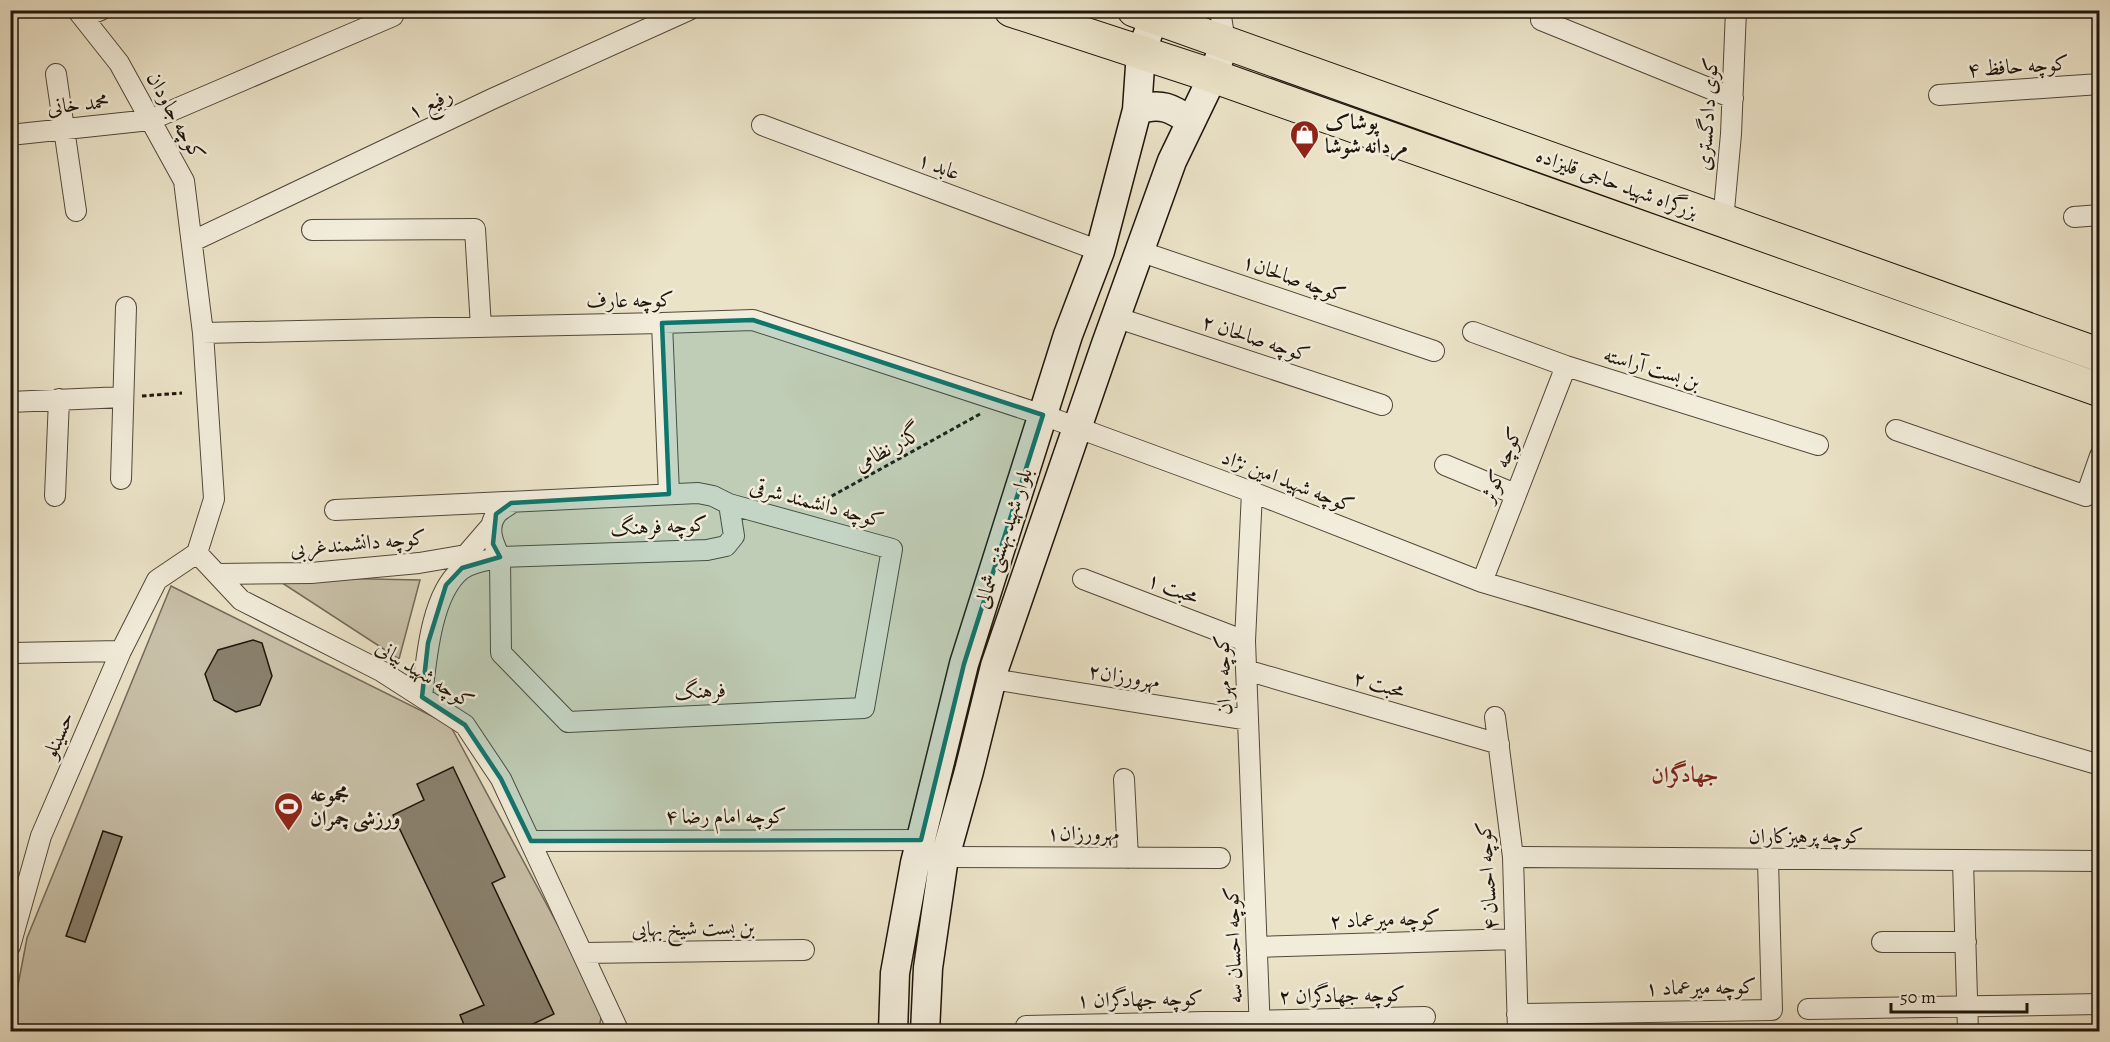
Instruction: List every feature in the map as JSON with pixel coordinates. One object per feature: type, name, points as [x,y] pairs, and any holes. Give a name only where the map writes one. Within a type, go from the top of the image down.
[{"type":"highway","name":"بزرگراه شهید حاجی قلیزاده","points":[[1011,10],[1213,76],[2100,390]]},
{"type":"highway","name":"بزرگراه شهید حاجی قلیزاده","points":[[1144,14],[2100,356]]},
{"type":"main road","name":"بلوار شهید بهشتی شمالی","points":[[893,1032],[895,973],[921,840],[964,664],[1068,335],[1100,252],[1137,110],[1144,14]]},
{"type":"main road","name":"بلوار شهید بهشتی شمالی","points":[[925,1032],[928,969],[946,856],[992,679],[1077,428],[1172,161],[1213,76],[1225,42]]},
{"type":"main road","points":[[1137,110],[1152,105],[1173,109],[1191,121]]},
{"type":"street","name":"رفیع ۱","points":[[193,242],[492,99],[688,10]]},
{"type":"street","points":[[1220,10],[1225,42]]},
{"type":"street","name":"کوی دادگستری","points":[[1723,221],[1733,98],[1736,10]]},
{"type":"street","name":"کوچه جاودان","points":[[87,13],[119,63],[184,181],[203,333],[214,499],[197,553]]},
{"type":"street","name":"محمد خانی","points":[[10,135],[150,120],[393,15]]},
{"type":"street","points":[[1541,20],[1733,98]]},
{"type":"street","points":[[56,74],[76,211]]},
{"type":"street","name":"کوچه حافظ ۴","points":[[1939,95],[2100,84]]},
{"type":"street","name":"عابد ۱","points":[[762,125],[1100,252]]},
{"type":"street","points":[[2074,217],[2100,215]]},
{"type":"street","points":[[312,230],[475,229],[482,327]]},
{"type":"street","name":"کوچه صالحان۱","points":[[1140,251],[1434,351]]},
{"type":"street","points":[[121,479],[126,307]]},
{"type":"street","name":"کوچه صالحان ۲","points":[[1116,316],[1382,405]]},
{"type":"street","name":"کوچه عارف","points":[[203,333],[663,324],[753,320],[1043,415]]},
{"type":"street","points":[[663,324],[669,494]]},
{"type":"street","name":"بن بست آراسته","points":[[1473,332],[1566,366],[1818,445]]},
{"type":"street","name":"کوچه کوثر","points":[[1482,582],[1566,366]]},
{"type":"street","points":[[10,402],[123,397]]},
{"type":"street","points":[[55,496],[59,399]]},
{"type":"street","name":"کوچه شهید امین نژاد","points":[[1043,415],[1252,492],[1482,582],[2100,765]]},
{"type":"street","points":[[1896,430],[2086,496],[2100,456]]},
{"type":"street","points":[[1445,465],[1515,494]]},
{"type":"street","name":"کوچه مهران","points":[[1252,492],[1245,640],[1254,856]]},
{"type":"street","name":"کوچه فرهنگ","points":[[335,510],[698,493],[713,496],[729,504],[734,536],[726,546],[707,550],[501,557],[462,568],[446,585],[428,643],[422,697]]},
{"type":"street","points":[[501,557],[493,544],[491,526],[496,514],[511,503]]},
{"type":"street","name":"کوچه دانشمند شرقی","points":[[729,504],[892,549]]},
{"type":"street","name":"کوچه دانشمندغربی","points":[[217,574],[311,573],[419,563],[466,555],[491,526]]},
{"type":"street","name":"فرهنگ","points":[[501,557],[501,653],[568,722],[864,708],[892,549]]},
{"type":"street","name":"کوچه شهید بیانی","points":[[197,553],[241,600],[381,671],[465,725],[501,779],[619,1032]]},
{"type":"street","name":"حسینلو","points":[[10,946],[41,836],[121,651],[157,580],[197,553]]},
{"type":"street","name":"محبت ۱","points":[[1083,579],[1245,640]]},
{"type":"street","points":[[10,653],[121,651]]},
{"type":"street","name":"محبت ۲","points":[[1246,670],[1499,744]]},
{"type":"street","name":"مهرورزان۲","points":[[992,679],[1248,720]]},
{"type":"street","name":"کوچه احسان ۴","points":[[1495,717],[1513,857],[1517,1023]]},
{"type":"street","points":[[1124,779],[1128,858]]},
{"type":"street","name":"کوچه امام رضا ۴","points":[[531,840],[921,840]]},
{"type":"street","name":"مهرورزان۱","points":[[946,856],[1220,858]]},
{"type":"street","name":"کوچه احسان سه","points":[[1254,856],[1260,1026]]},
{"type":"street","name":"کوچه پرهیزکاران","points":[[1513,857],[2100,861]]},
{"type":"street","name":"کوچه میرعماد ۱","points":[[1517,1023],[1772,1010],[1768,860]]},
{"type":"street","points":[[1963,861],[1968,1032]]},
{"type":"street","name":"کوچه میرعماد ۲","points":[[1257,947],[1515,939]]},
{"type":"street","points":[[1882,942],[1966,942]]},
{"type":"street","name":"بن بست شیخ بهایی","points":[[583,953],[804,950]]},
{"type":"street","points":[[1808,1009],[2100,1004]]},
{"type":"street","name":"کوچه جهادگران ۲","points":[[1260,1026],[1425,1017]]},
{"type":"street","name":"کوچه جهادگران ۱","points":[[1026,1032],[1026,1026],[1260,1026]]},
{"type":"path","points":[[123,397],[182,393]]},
{"type":"path","name":"گذر نظامی","points":[[788,520],[1002,401]]},
{"type":"highlighted area","points":[[753,320],[1043,415],[964,664],[921,840],[531,841],[501,779],[465,725],[422,697],[428,643],[446,585],[462,568],[500,557],[493,544],[496,514],[511,503],[669,494],[662,323]]},
{"type":"shaded area","points":[[273,577],[420,580],[399,659]]},
{"type":"shaded area","name":"مجموعه ورزشی چمران","points":[[171,586],[450,725],[603,1009],[598,1032],[11,1032],[27,938]]},
{"type":"building","points":[[253,640],[262,643],[272,676],[260,705],[236,712],[214,700],[205,674],[218,650]]},
{"type":"building","points":[[453,767],[505,877],[492,883],[554,1014],[516,1032],[467,1032],[460,1015],[484,1005],[393,815],[424,800],[417,784]]},
{"type":"building","points":[[103,831],[122,837],[85,942],[66,936]]},
{"type":"place","name":"پوشاک مردانه شوشا","points":[[1304,160]]},
{"type":"place","name":"مجموعه ورزشی چمران","points":[[289,832]]},
{"type":"district","name":"جهادگران","points":[[1685,774]]}]
